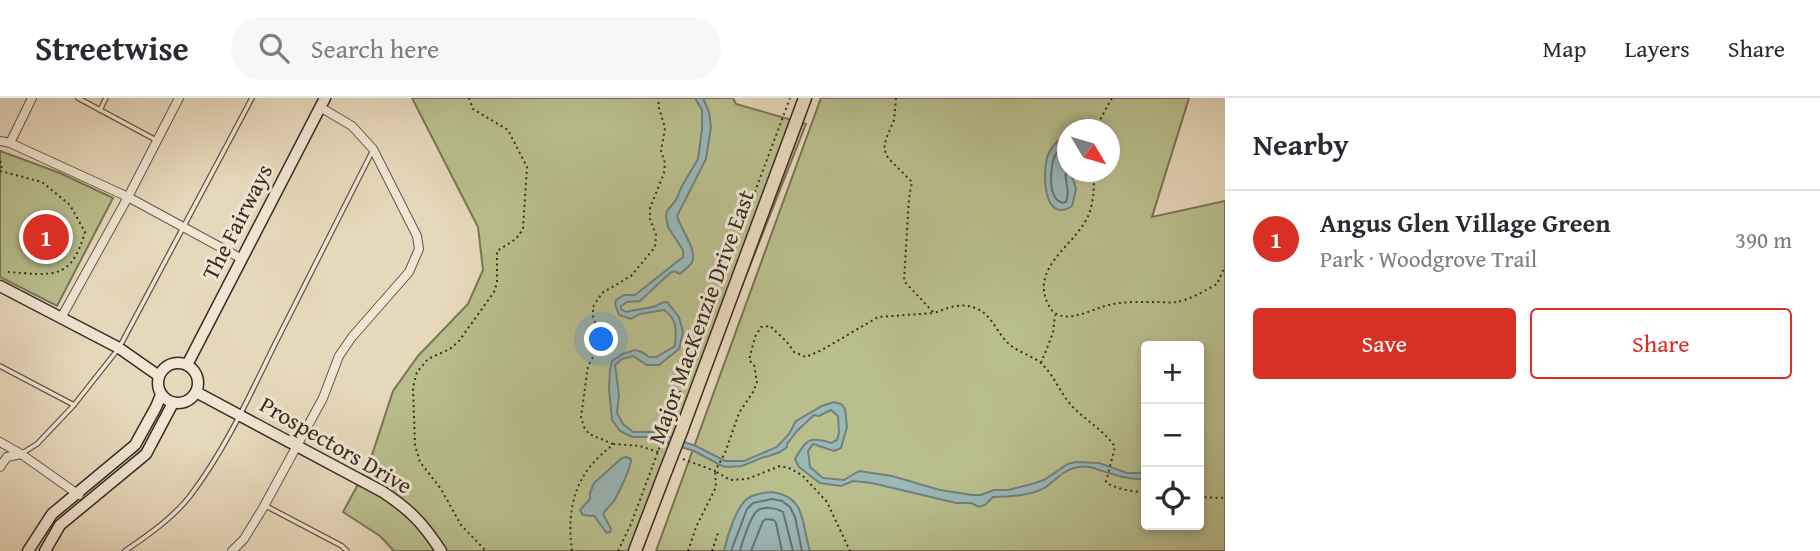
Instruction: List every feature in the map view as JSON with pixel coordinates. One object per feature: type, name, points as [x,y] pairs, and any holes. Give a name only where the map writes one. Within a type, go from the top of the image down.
[{"type":"main road","name":"Major MacKenzie Drive East","points":[[635,551],[805,98]]},
{"type":"street","points":[[10,142],[32,98]]},
{"type":"street","points":[[61,318],[179,98]]},
{"type":"street","points":[[232,551],[244,539],[298,446],[323,398],[339,356],[352,337],[409,272],[419,249],[417,236],[373,149],[352,126],[323,103]]},
{"type":"street","name":"The Fairways","points":[[187,365],[323,103]]},
{"type":"street","points":[[0,141],[10,142],[128,197],[242,259]]},
{"type":"street","points":[[0,286],[118,348],[159,376]]},
{"type":"street","points":[[172,364],[187,365],[196,376],[196,392],[182,403],[173,403],[161,395],[157,383],[159,376],[172,364]]},
{"type":"street","name":"Prospectors Drive","points":[[196,392],[383,492],[407,508],[426,527],[440,551]]},
{"type":"street","points":[[28,551],[52,514],[135,445],[161,395]]},
{"type":"street","points":[[45,551],[61,525],[146,454],[173,403]]},
{"type":"street","points":[[0,442],[87,502]]},
{"type":"street","points":[[0,467],[8,457],[21,454]]},
{"type":"lane","points":[[78,98],[156,140]]},
{"type":"lane","points":[[100,110],[106,98]]},
{"type":"lane","points":[[21,454],[37,444],[74,405],[118,348],[252,98]]},
{"type":"lane","points":[[125,551],[159,526],[189,496],[240,415],[373,149]]},
{"type":"lane","points":[[0,366],[74,405]]},
{"type":"lane","points":[[264,505],[347,551]]},
{"type":"path","points":[[469,98],[473,109],[508,130],[527,167],[523,229],[516,239],[497,251],[497,283],[475,320],[459,341],[428,359],[417,372],[412,406],[415,445],[421,462],[441,489],[461,524],[486,551]]},
{"type":"path","points":[[658,98],[665,128],[661,151],[665,163],[664,173],[650,208],[650,219],[656,235],[654,247],[631,276],[601,293],[593,307],[598,348],[588,366],[581,417],[589,434],[614,444],[640,446],[666,454]]},
{"type":"path","points":[[618,551],[631,524],[790,98]]},
{"type":"path","points":[[896,98],[894,120],[884,149],[888,158],[912,182],[904,281],[934,313]]},
{"type":"path","points":[[1101,119],[1112,98]]},
{"type":"path","points":[[0,162],[0,171],[42,182],[70,205],[85,232],[79,252],[67,269],[46,275],[8,272]]},
{"type":"path","points":[[1094,182],[1094,196],[1088,216],[1069,244],[1055,258],[1043,283],[1044,296],[1050,310],[1055,314],[1068,317],[1110,304],[1176,303],[1217,284],[1225,266]]},
{"type":"path","points":[[688,551],[696,527],[716,487],[715,471],[725,453],[739,413],[757,382],[754,365],[749,360],[755,337],[761,327],[770,326],[794,352],[806,357],[878,317],[934,313],[953,306],[966,305],[978,309],[992,320],[1009,345],[1041,363],[1073,407],[1107,435],[1115,447],[1107,482],[1141,492]]},
{"type":"path","points":[[1041,363],[1053,333],[1055,314]]},
{"type":"path","points":[[572,551],[569,528],[571,510],[583,475],[590,464],[614,444]]},
{"type":"path","points":[[678,458],[715,471],[730,480],[747,479],[780,466],[802,475],[827,502],[850,551]]},
{"type":"path","points":[[1204,497],[1225,498]]},
{"type":"path","points":[[712,551],[718,533]]},
{"type":"green space","points":[[412,98],[733,98],[736,104],[806,124],[637,551],[394,551],[380,536],[343,512],[369,464],[393,391],[418,356],[468,304],[483,270],[478,227]]},
{"type":"green space","points":[[821,98],[1189,98],[1152,217],[1225,201],[1225,551],[656,551]]},
{"type":"green space","points":[[0,151],[60,173],[113,198],[57,306],[0,277]]},
{"type":"water","points":[[695,98],[703,98],[709,112],[711,127],[706,159],[677,216],[693,252],[692,262],[680,274],[674,271],[670,273],[640,301],[627,302],[621,306],[626,312],[667,302],[679,317],[683,332],[679,349],[659,365],[647,365],[633,356],[622,359],[615,365],[619,395],[617,413],[623,424],[633,432],[654,432],[696,446],[725,461],[744,461],[777,447],[796,421],[834,402],[845,409],[847,427],[841,448],[834,451],[813,444],[808,451],[810,467],[823,478],[844,480],[859,471],[892,476],[940,490],[981,495],[1044,480],[1075,462],[1099,463],[1127,473],[1141,473],[1141,479],[1127,478],[1090,467],[1078,467],[1064,473],[1040,490],[993,497],[979,507],[971,503],[956,503],[872,483],[853,481],[841,486],[820,483],[799,467],[795,459],[809,441],[831,443],[837,440],[838,416],[831,410],[819,416],[814,415],[780,452],[742,466],[722,466],[694,451],[648,437],[632,437],[620,431],[612,420],[609,388],[612,361],[635,350],[649,357],[656,357],[675,346],[676,331],[672,317],[664,310],[640,314],[631,319],[619,315],[616,300],[624,295],[635,295],[683,257],[683,250],[668,227],[666,216],[698,159],[702,110]]},
{"type":"water","points":[[1057,142],[1057,182],[1074,182],[1076,189],[1072,206],[1062,210],[1055,208],[1050,202],[1045,183],[1046,163],[1051,149]]},
{"type":"water","points":[[626,457],[631,459],[627,474],[614,501],[603,514],[611,529],[607,533],[594,516],[583,515],[580,510],[590,499],[594,483]]},
{"type":"water","points":[[772,492],[791,499],[797,505],[810,551],[724,551],[733,521],[745,500]]},
{"type":"place","name":"Angus Glen Village Green","points":[[46,237]]}]
